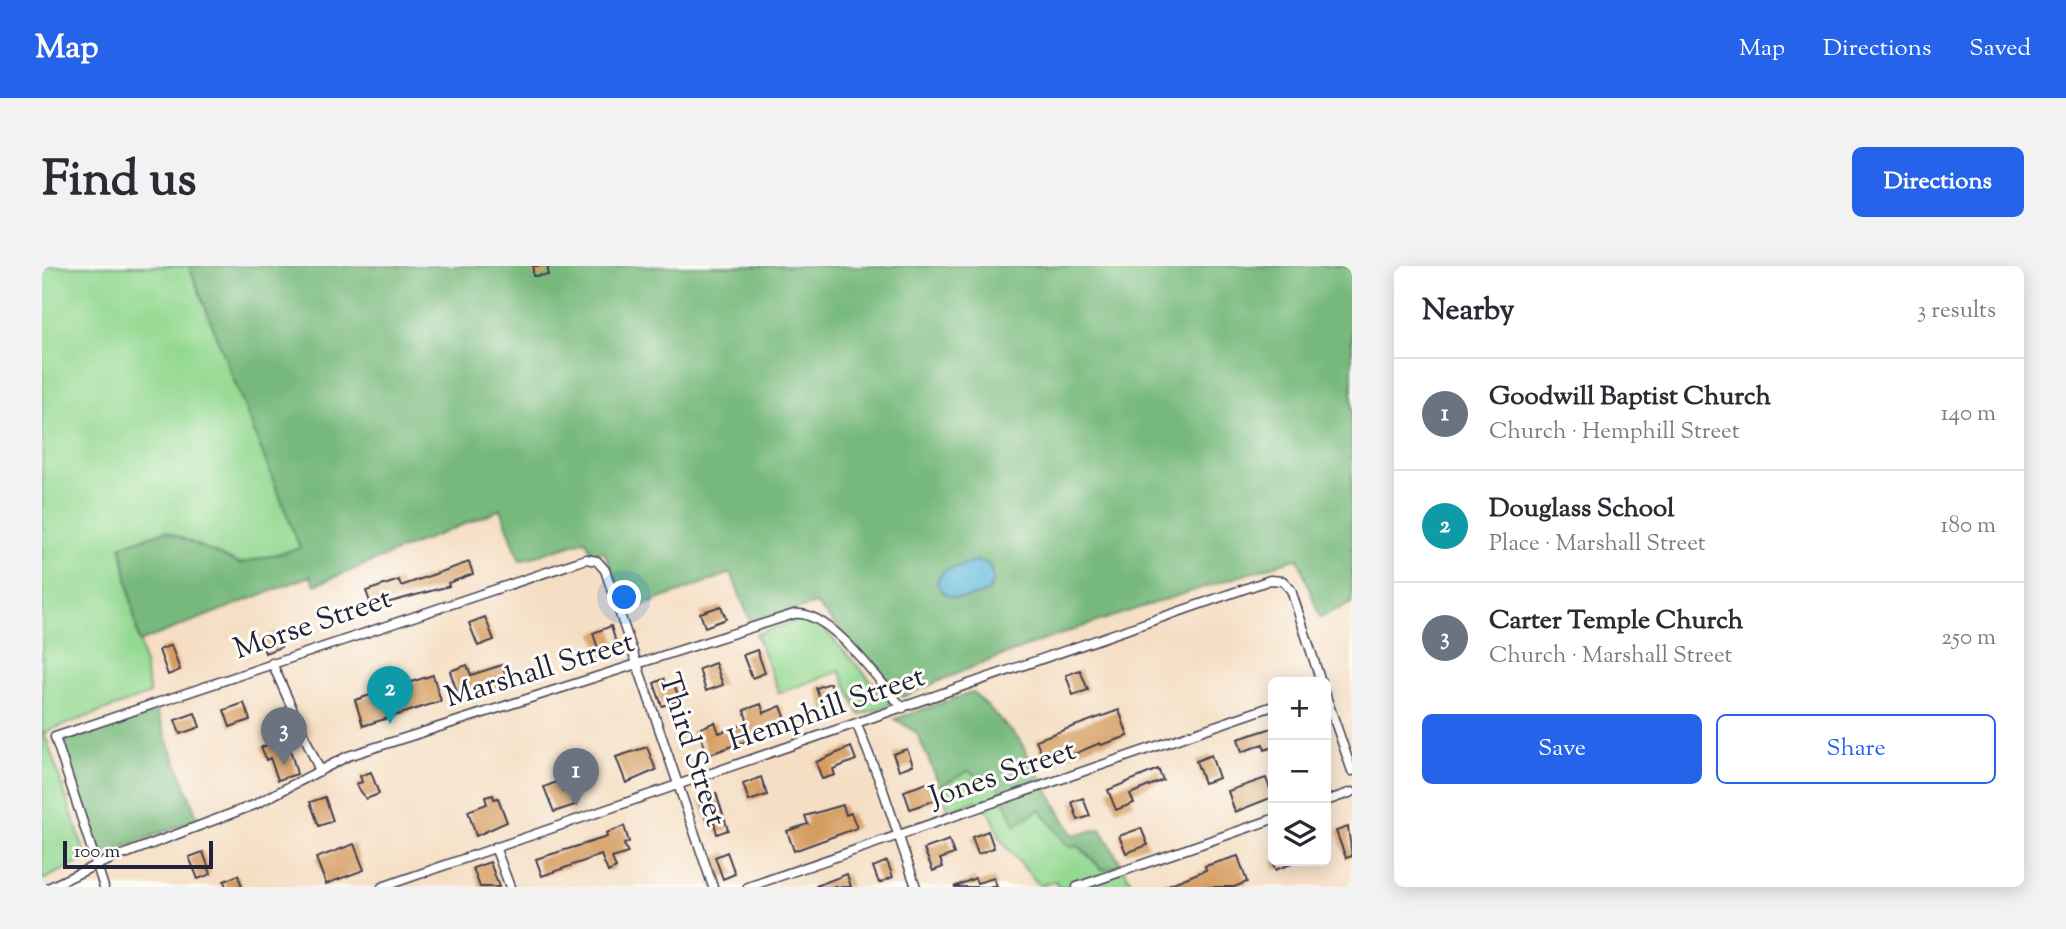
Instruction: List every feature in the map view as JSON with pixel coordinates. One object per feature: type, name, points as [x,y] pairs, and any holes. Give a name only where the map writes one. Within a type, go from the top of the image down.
[{"type":"street","name":"Morse Street","points":[[96,865],[55,737],[586,559]]},
{"type":"street","name":"Third Street","points":[[586,559],[597,561],[605,570],[713,887]]},
{"type":"street","name":"Hemphill Street","points":[[382,887],[1270,580],[1278,579],[1286,584],[1295,599],[1319,677]]},
{"type":"street","name":"Marshall Street","points":[[50,887],[96,865],[254,805],[378,745],[802,613],[828,625],[903,708]]},
{"type":"street","points":[[272,663],[320,771]]},
{"type":"street","name":"Jones Street","points":[[748,887],[1268,708]]},
{"type":"street","points":[[1331,710],[1352,771]]},
{"type":"street","points":[[857,725],[882,787],[916,887]]},
{"type":"street","points":[[1331,799],[1352,792]]},
{"type":"street","points":[[1077,887],[1268,821]]},
{"type":"street","points":[[495,847],[510,887]]},
{"type":"street","points":[[96,865],[104,887]]},
{"type":"green space","points":[[42,266],[189,266],[300,548],[240,564],[166,531],[121,546],[150,694],[44,732],[87,859],[42,880]]},
{"type":"green space","points":[[189,266],[1352,266],[1352,603],[1320,617],[1298,558],[1048,639],[903,697],[816,604],[751,623],[731,573],[628,611],[604,551],[592,554],[586,540],[520,561],[501,509],[315,585],[310,576],[139,642],[121,546],[166,531],[240,564],[300,548]]},
{"type":"green space","points":[[801,619],[823,628],[892,704],[860,715],[840,671],[779,693],[756,634]]},
{"type":"green space","points":[[973,692],[1019,739],[1073,835],[1101,829],[1121,864],[1103,870],[1080,847],[1068,846],[1040,809],[1015,825],[998,785],[968,771],[940,786],[917,733],[895,719]]},
{"type":"green space","points":[[156,710],[198,819],[103,855],[62,742]]},
{"type":"green space","points":[[968,771],[998,784],[1015,824],[1040,809],[1068,846],[1079,847],[1103,870],[1121,864],[1134,887],[1058,887],[1056,881],[1040,886],[1002,842],[991,814],[976,801],[949,811],[940,786]]},
{"type":"water","points":[[976,561],[989,564],[993,579],[989,591],[959,598],[946,594],[941,589],[937,582],[943,571]]},
{"type":"building","points":[[533,266],[548,266],[548,275],[533,276]]},
{"type":"building","points":[[469,562],[473,574],[448,583],[449,586],[372,607],[366,591],[399,580],[401,586]]},
{"type":"building","points":[[721,606],[726,619],[705,627],[700,613]]},
{"type":"building","points":[[485,617],[494,640],[478,646],[469,623]]},
{"type":"building","points":[[611,626],[617,646],[608,649],[610,655],[601,658],[593,633]]},
{"type":"building","points":[[276,632],[281,647],[265,653],[260,638]]},
{"type":"building","points":[[171,645],[180,670],[168,675],[159,650]]},
{"type":"building","points":[[757,650],[765,673],[752,678],[743,655]]},
{"type":"building","points":[[715,663],[723,685],[706,691],[699,669]]},
{"type":"building","points":[[467,665],[471,675],[502,665],[509,687],[491,693],[488,683],[467,690],[469,695],[459,698],[450,671]]},
{"type":"building","points":[[1080,670],[1088,690],[1073,695],[1066,675]]},
{"type":"building","points":[[433,675],[441,701],[363,726],[355,700]]},
{"type":"building","points":[[664,679],[665,685],[673,682],[680,700],[662,706],[654,683]]},
{"type":"building","points":[[830,683],[839,707],[825,713],[816,688]]},
{"type":"building","points":[[244,703],[250,720],[230,727],[224,710]]},
{"type":"building","points":[[761,704],[764,713],[781,706],[788,725],[774,730],[772,724],[758,730],[760,736],[708,755],[698,729],[715,722],[719,733],[748,723],[744,710]]},
{"type":"building","points":[[1119,710],[1128,736],[1101,745],[1100,743],[1046,766],[1036,740]]},
{"type":"building","points":[[195,713],[200,727],[180,734],[175,720]]},
{"type":"building","points":[[1268,729],[1268,749],[1265,750],[1263,744],[1242,752],[1238,739]]},
{"type":"building","points":[[287,738],[297,774],[278,780],[270,758],[266,760],[261,747]]},
{"type":"building","points":[[647,747],[656,770],[626,783],[616,757]]},
{"type":"building","points":[[851,747],[856,760],[833,769],[835,775],[822,779],[816,762]]},
{"type":"building","points":[[907,749],[913,765],[899,770],[893,754]]},
{"type":"building","points":[[1211,755],[1219,778],[1204,783],[1196,761]]},
{"type":"building","points":[[1158,769],[1163,780],[1130,794],[1134,803],[1116,810],[1108,790]]},
{"type":"building","points":[[371,772],[379,794],[366,799],[356,784],[362,782],[360,776]]},
{"type":"building","points":[[761,777],[767,795],[749,801],[743,784]]},
{"type":"building","points":[[1266,778],[1268,799],[1235,812],[1228,791]]},
{"type":"building","points":[[559,781],[563,791],[569,789],[575,805],[554,812],[544,787]]},
{"type":"building","points":[[930,782],[936,800],[910,809],[904,791]]},
{"type":"building","points":[[716,793],[728,830],[717,834],[714,822],[708,824],[699,799]]},
{"type":"building","points":[[493,795],[494,799],[498,798],[507,822],[476,836],[468,811],[487,804],[485,797]]},
{"type":"building","points":[[325,797],[333,821],[319,826],[310,802]]},
{"type":"building","points":[[1083,798],[1090,816],[1078,820],[1072,802]]},
{"type":"building","points":[[843,805],[846,815],[851,813],[857,828],[794,851],[787,831],[808,824],[805,816]]},
{"type":"building","points":[[624,826],[629,842],[624,844],[628,853],[612,858],[616,868],[608,872],[601,855],[542,876],[536,859],[607,837],[606,833]]},
{"type":"building","points":[[1348,827],[1352,856],[1346,858],[1336,831]]},
{"type":"building","points":[[1141,828],[1148,845],[1126,853],[1119,836]]},
{"type":"building","points":[[988,831],[994,848],[978,854],[972,837]]},
{"type":"building","points":[[949,840],[954,854],[940,859],[943,867],[933,871],[924,849]]},
{"type":"building","points":[[354,844],[364,870],[326,884],[316,858]]},
{"type":"building","points":[[203,852],[211,874],[198,879],[189,857]]},
{"type":"building","points":[[727,852],[735,874],[723,879],[715,857]]},
{"type":"building","points":[[1238,856],[1247,882],[1234,887],[1163,887],[1206,870],[1205,866]]},
{"type":"building","points":[[887,861],[893,877],[879,883],[873,867]]},
{"type":"building","points":[[490,862],[499,887],[480,887],[473,868]]},
{"type":"building","points":[[847,874],[851,887],[816,887],[816,886]]},
{"type":"building","points":[[238,875],[242,887],[226,887],[224,881]]},
{"type":"building","points":[[975,878],[977,883],[994,878],[997,887],[954,887]]},
{"type":"place","name":"Douglass School","points":[[390,724]]},
{"type":"place","name":"Carter Temple Church","points":[[284,765]]},
{"type":"place","name":"Goodwill Baptist Church","points":[[576,806]]}]
